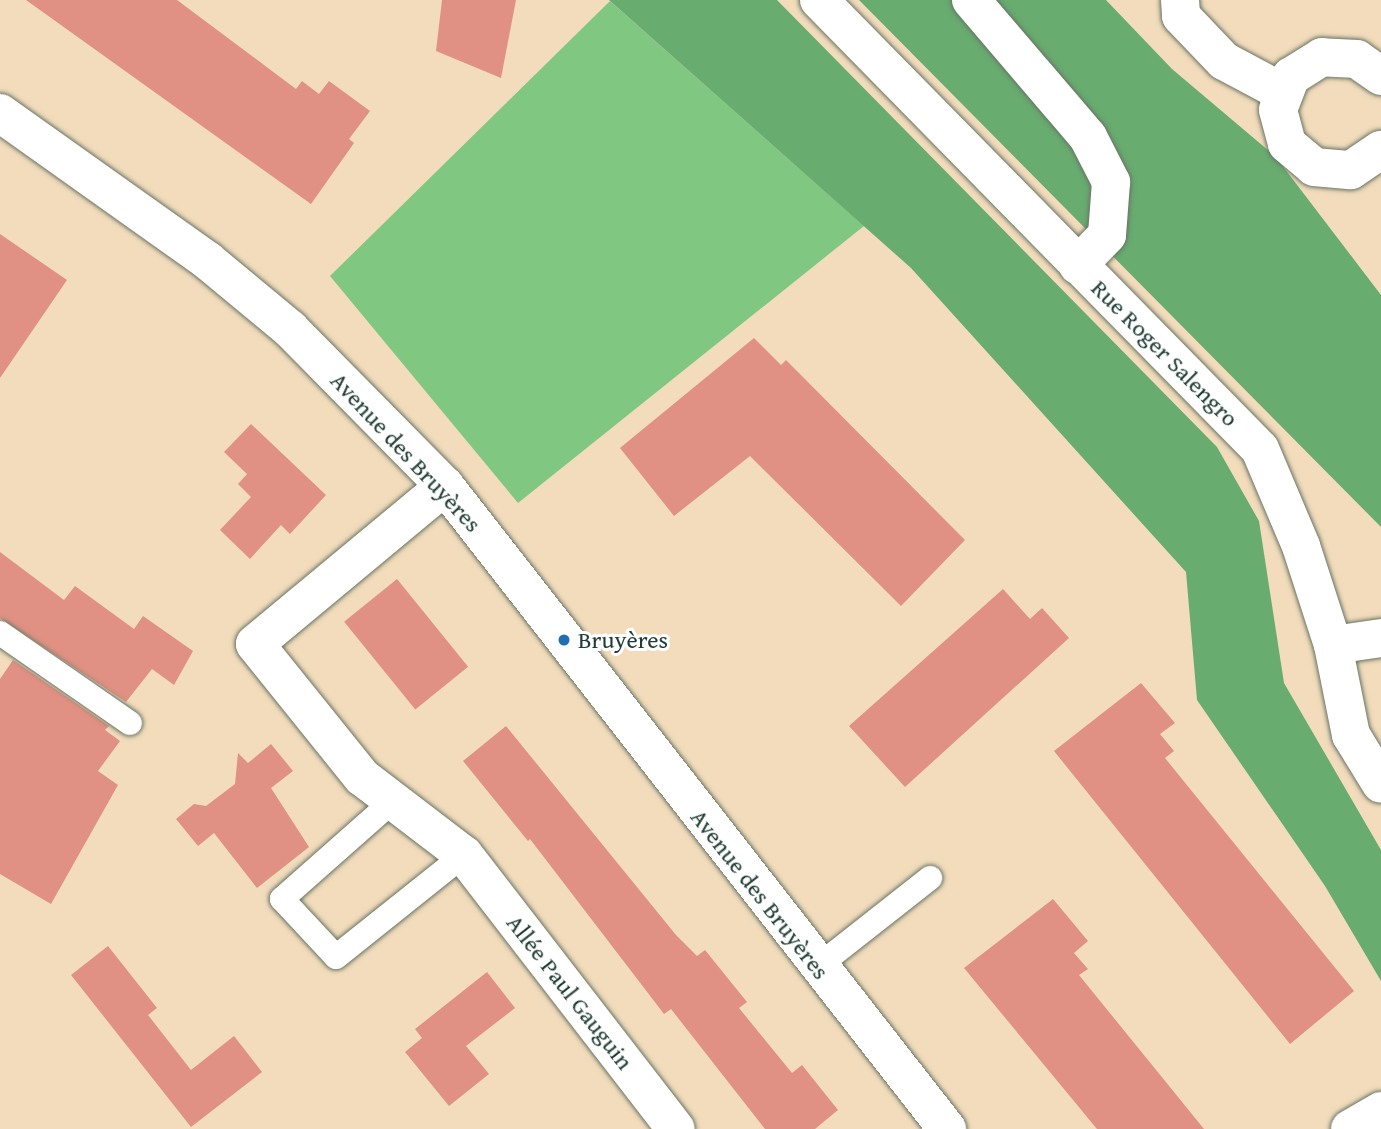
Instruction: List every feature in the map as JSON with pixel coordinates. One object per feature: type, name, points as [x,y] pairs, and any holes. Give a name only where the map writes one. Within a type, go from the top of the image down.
[{"type":"street","name":"Rue Roger Salengro","points":[[820,0],[1259,449],[1301,546],[1333,645],[1351,735],[1381,784]]},
{"type":"street","points":[[971,0],[1088,137],[1111,182],[1107,235],[1079,265]]},
{"type":"street","points":[[1180,0],[1181,16],[1224,61],[1282,92]]},
{"type":"street","points":[[1381,76],[1357,59],[1322,57],[1291,76],[1282,92],[1279,127],[1287,144],[1307,163],[1333,172],[1350,170],[1381,150]]},
{"type":"street","name":"Avenue des Bruyères","points":[[0,113],[208,261],[269,312],[445,486],[817,967],[947,1129]]},
{"type":"street","name":"Allée Paul Gauguin","points":[[445,486],[255,644],[362,777],[395,799],[464,855],[676,1129]]},
{"type":"street","points":[[1333,645],[1381,638]]},
{"type":"street","points":[[1350,1129],[1381,1111]]},
{"type":"lane","points":[[0,633],[130,723]]},
{"type":"lane","points":[[395,799],[282,899],[336,957],[464,855]]},
{"type":"lane","points":[[817,967],[930,878]]},
{"type":"green space","points":[[609,0],[777,0],[1217,447],[1259,521],[1284,683],[1381,850],[1381,981],[1325,886],[1197,700],[1186,572],[911,268]]},
{"type":"green space","points":[[859,0],[1106,0],[1172,69],[1275,156],[1381,295],[1381,527]]},
{"type":"green space","points":[[610,1],[864,226],[518,503],[330,276]]},
{"type":"building","points":[[26,0],[177,0],[296,89],[302,81],[319,94],[329,81],[370,111],[349,139],[354,143],[311,204]]},
{"type":"building","points":[[442,0],[516,0],[501,78],[436,51]]},
{"type":"building","points":[[0,234],[67,280],[0,378]]},
{"type":"building","points":[[754,338],[781,365],[786,360],[965,540],[901,606],[750,456],[674,516],[620,448]]},
{"type":"building","points":[[251,424],[326,495],[290,534],[281,525],[250,559],[220,530],[251,497],[238,484],[247,474],[224,452]]},
{"type":"building","points":[[0,552],[64,600],[75,586],[134,629],[143,616],[193,651],[174,685],[152,669],[126,702],[0,618]]},
{"type":"building","points":[[397,579],[468,667],[415,710],[344,622]]},
{"type":"building","points":[[1003,589],[1030,619],[1042,608],[1069,638],[905,787],[849,726]]},
{"type":"building","points":[[13,660],[109,726],[105,730],[120,741],[98,771],[118,785],[51,904],[0,874],[0,679]]},
{"type":"building","points":[[1141,683],[1175,723],[1160,734],[1174,751],[1165,758],[1354,991],[1290,1044],[1054,751]]},
{"type":"building","points":[[506,726],[676,935],[697,956],[705,950],[747,1002],[739,1008],[792,1073],[802,1065],[838,1110],[815,1129],[765,1129],[671,1009],[664,1014],[530,839],[528,841],[463,761]]},
{"type":"building","points":[[271,744],[293,771],[271,788],[309,847],[257,888],[214,833],[198,846],[176,819],[194,804],[206,806],[235,784],[238,753],[248,763]]},
{"type":"building","points":[[1053,899],[1088,941],[1074,953],[1088,969],[1079,975],[1204,1129],[1097,1129],[964,968]]},
{"type":"building","points":[[108,946],[157,1008],[148,1015],[191,1070],[234,1036],[262,1072],[191,1127],[71,975]]},
{"type":"building","points":[[487,972],[515,1008],[466,1046],[489,1074],[449,1106],[405,1052],[422,1038],[415,1029]]},
{"type":"place","name":"Bruyères","points":[[564,640]]}]
